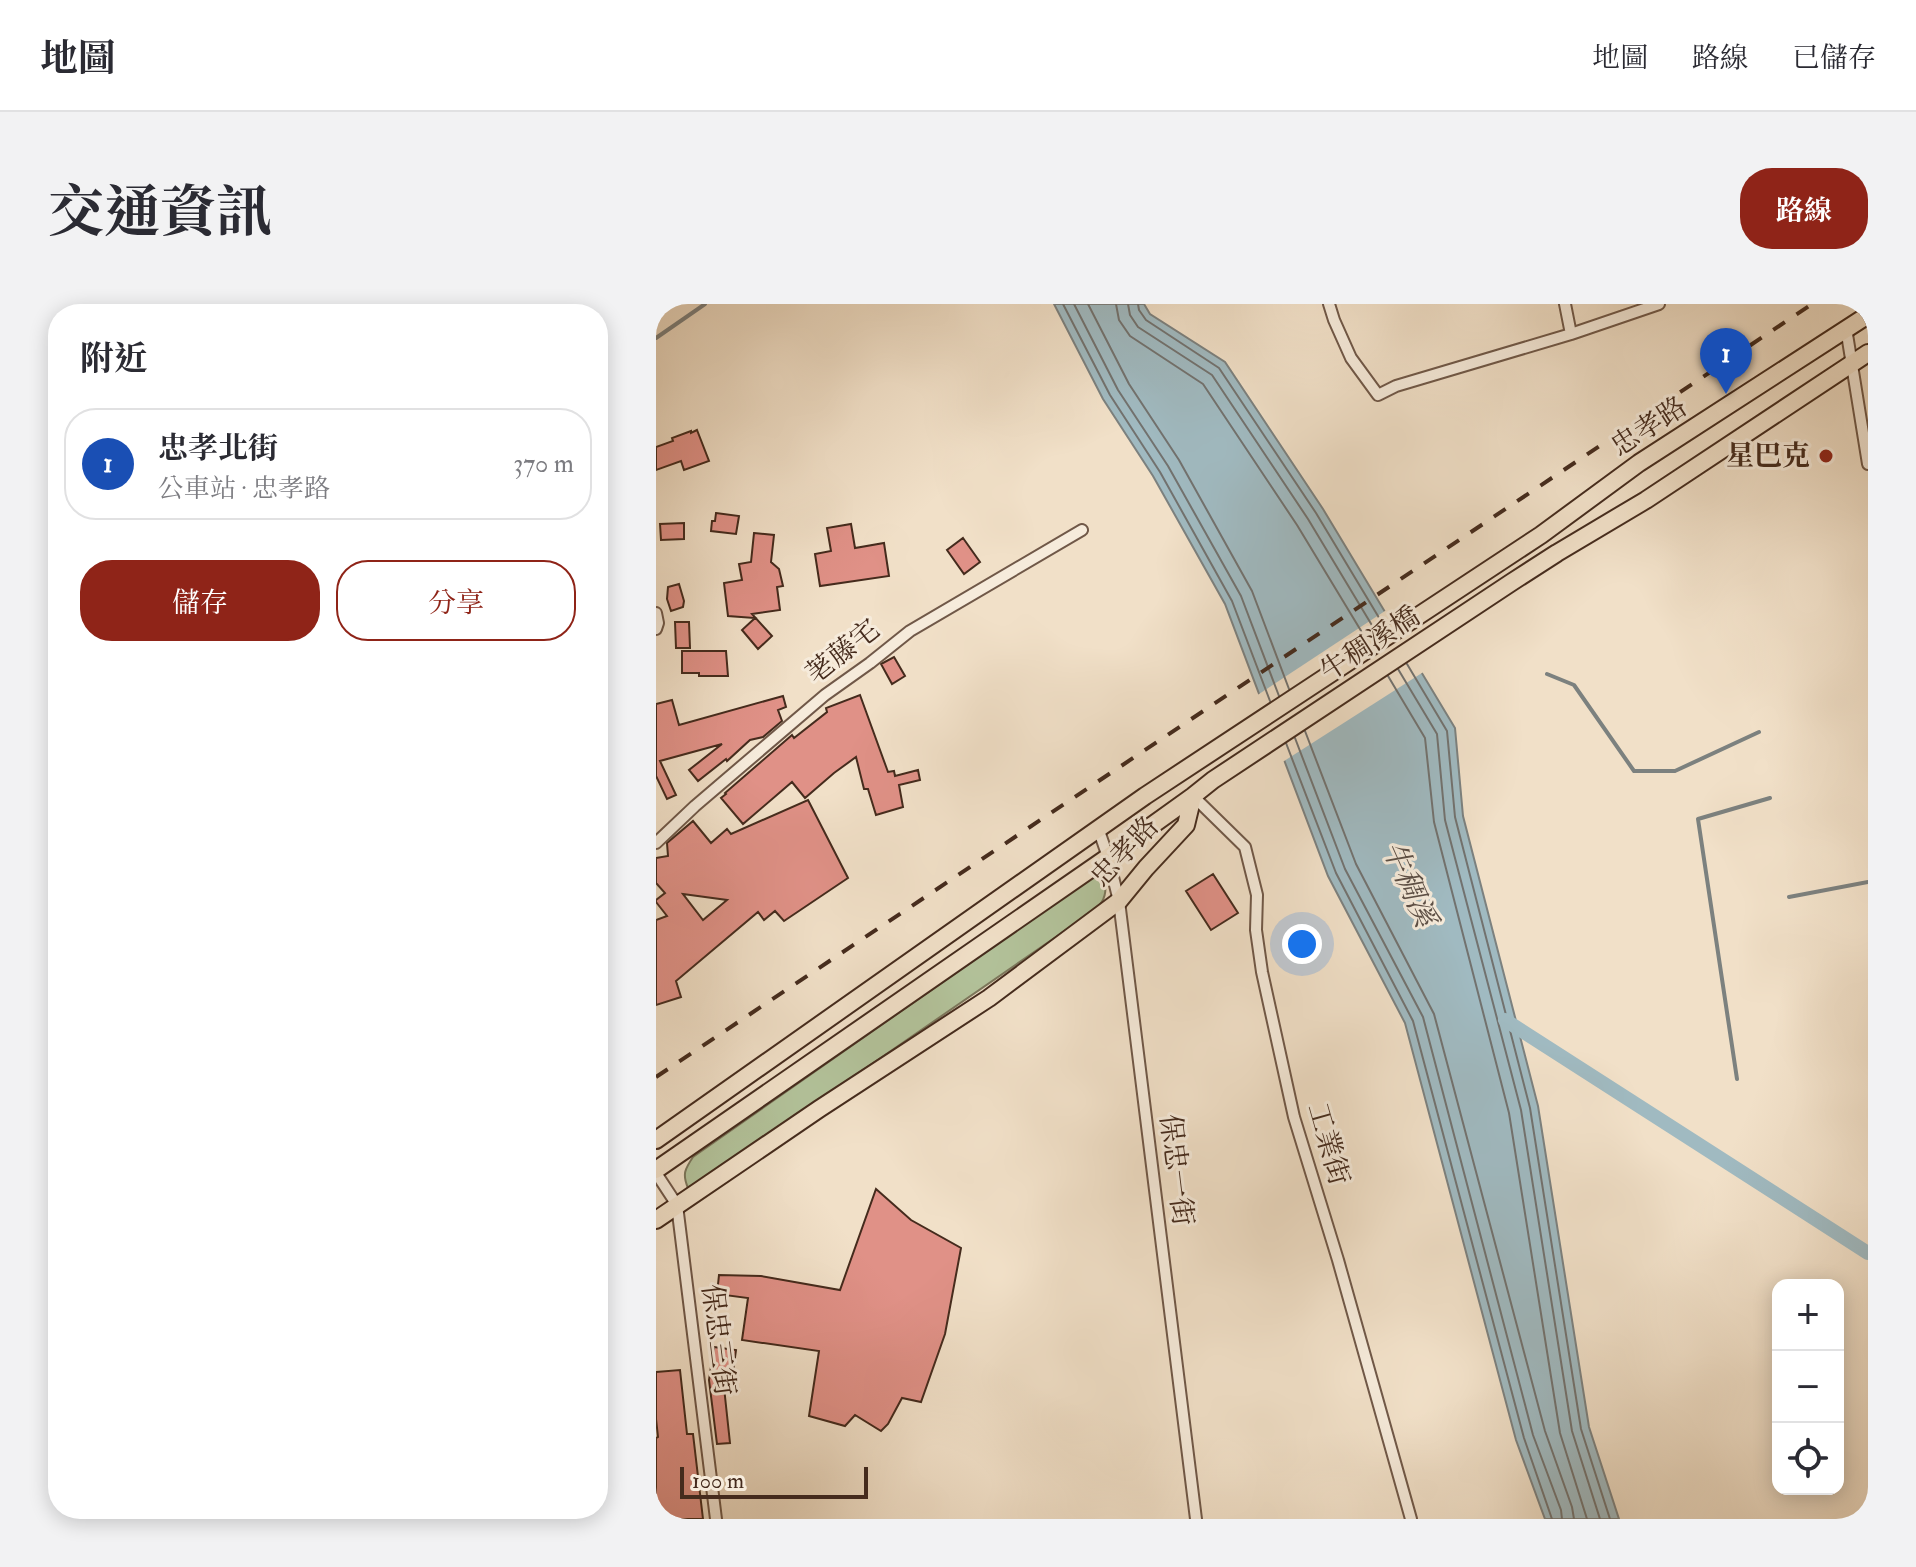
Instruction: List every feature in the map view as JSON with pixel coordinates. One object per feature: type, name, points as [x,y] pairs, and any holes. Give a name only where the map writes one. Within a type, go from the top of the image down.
[{"type":"main road","name":"忠孝路","points":[[1541,535],[1639,463],[1868,315]]},
{"type":"main road","points":[[1852,364],[1868,353]]},
{"type":"main road","name":"牛稠溪橋","points":[[1193,796],[1557,553],[1646,500],[1852,364]]},
{"type":"main road","name":"牛稠溪橋","points":[[1200,760],[1541,535]]},
{"type":"main road","name":"忠孝路","points":[[656,1140],[1098,828],[1200,760]]},
{"type":"main road","name":"忠孝路","points":[[656,1172],[1193,796]]},
{"type":"main road","name":"忠孝路","points":[[656,1220],[989,998],[1119,901],[1186,825],[1193,796]]},
{"type":"street","points":[[1329,304],[1351,358],[1378,395],[1396,386],[1571,334],[1629,309],[1659,304]]},
{"type":"street","points":[[1565,304],[1571,334]]},
{"type":"street","points":[[1846,328],[1868,464]]},
{"type":"street","name":"荖藤宅","points":[[656,843],[825,695],[910,631],[1082,530]]},
{"type":"street","points":[[656,613],[656,629]]},
{"type":"street","name":"工業街","points":[[1193,796],[1245,847],[1257,895],[1256,930],[1262,972],[1294,1117],[1411,1519]]},
{"type":"street","name":"保忠一街","points":[[1098,828],[1119,901],[1196,1519]]},
{"type":"street","name":"保忠三街","points":[[656,1172],[677,1205],[716,1519]]},
{"type":"green space","points":[[1091,878],[1105,883],[1105,896],[1092,912],[688,1188],[685,1172],[693,1157]]},
{"type":"water","name":"牛稠溪","points":[[1054,304],[1144,304],[1150,314],[1225,362],[1323,509],[1455,728],[1463,816],[1538,1106],[1589,1427],[1619,1519],[1545,1519],[1516,1440],[1405,1023],[1328,876],[1225,604],[1153,476],[1103,399]]},
{"type":"pier","points":[[1388,609],[1425,671],[1281,763],[1256,696]]},
{"type":"building","points":[[697,430],[709,461],[684,470],[681,461],[656,470],[656,447]]},
{"type":"building","points":[[716,513],[739,516],[736,534],[711,531]]},
{"type":"building","points":[[684,523],[684,539],[661,540],[660,524]]},
{"type":"building","points":[[851,524],[855,548],[884,543],[889,576],[820,586],[815,554],[831,551],[827,528]]},
{"type":"building","points":[[754,533],[774,535],[771,562],[779,569],[783,586],[777,587],[780,610],[752,614],[772,636],[758,649],[742,630],[755,618],[728,616],[724,583],[742,580],[739,564],[751,562]]},
{"type":"building","points":[[963,538],[980,562],[964,574],[947,550]]},
{"type":"building","points":[[679,584],[683,607],[671,611],[667,599],[668,587]]},
{"type":"building","points":[[675,622],[689,622],[690,648],[676,648]]},
{"type":"building","points":[[682,651],[726,651],[728,676],[682,673]]},
{"type":"building","points":[[894,657],[905,676],[892,684],[881,664]]},
{"type":"building","points":[[860,695],[888,772],[894,771],[895,776],[918,770],[920,780],[899,785],[903,807],[876,815],[868,789],[864,789],[856,757],[805,798],[792,782],[743,824],[721,798],[725,793],[792,735],[794,738],[827,712],[826,708]]},
{"type":"building","points":[[783,696],[786,707],[778,710],[782,721],[763,737],[750,740],[698,781],[689,770],[722,744],[660,761],[676,795],[667,799],[656,776],[656,704],[672,700],[679,725]]},
{"type":"building","points":[[808,800],[848,878],[784,921],[775,911],[764,920],[758,912],[676,981],[681,997],[656,1005],[656,920],[667,916],[656,902],[665,893],[656,883],[656,858],[668,856],[667,843],[693,821],[711,843],[727,829],[731,834]],"holes":[[[683,894],[727,900],[703,920]]]},
{"type":"building","points":[[1213,874],[1238,913],[1211,930],[1186,891]]},
{"type":"building","points":[[876,1189],[911,1220],[961,1248],[945,1334],[921,1402],[902,1398],[881,1431],[855,1415],[845,1426],[809,1416],[819,1351],[742,1340],[748,1298],[717,1294],[719,1275],[761,1276],[840,1290]]},
{"type":"building","points":[[714,1347],[736,1350],[732,1379],[723,1378],[730,1443],[717,1444],[709,1380]]},
{"type":"building","points":[[680,1370],[687,1434],[693,1434],[703,1519],[656,1519],[656,1372]]},
{"type":"waterway","points":[[656,338],[705,304]]},
{"type":"waterway","points":[[1547,674],[1574,685],[1634,771],[1675,771],[1759,732]]},
{"type":"waterway","points":[[1737,1079],[1698,819],[1770,798]]},
{"type":"waterway","points":[[1789,897],[1868,882]]},
{"type":"waterway","points":[[1505,1020],[1868,1253]]},
{"type":"railway","points":[[656,1077],[1812,304]]},
{"type":"place","name":"忠孝北街","points":[[1726,394]]},
{"type":"place","name":"星巴克","points":[[1826,456]]}]
